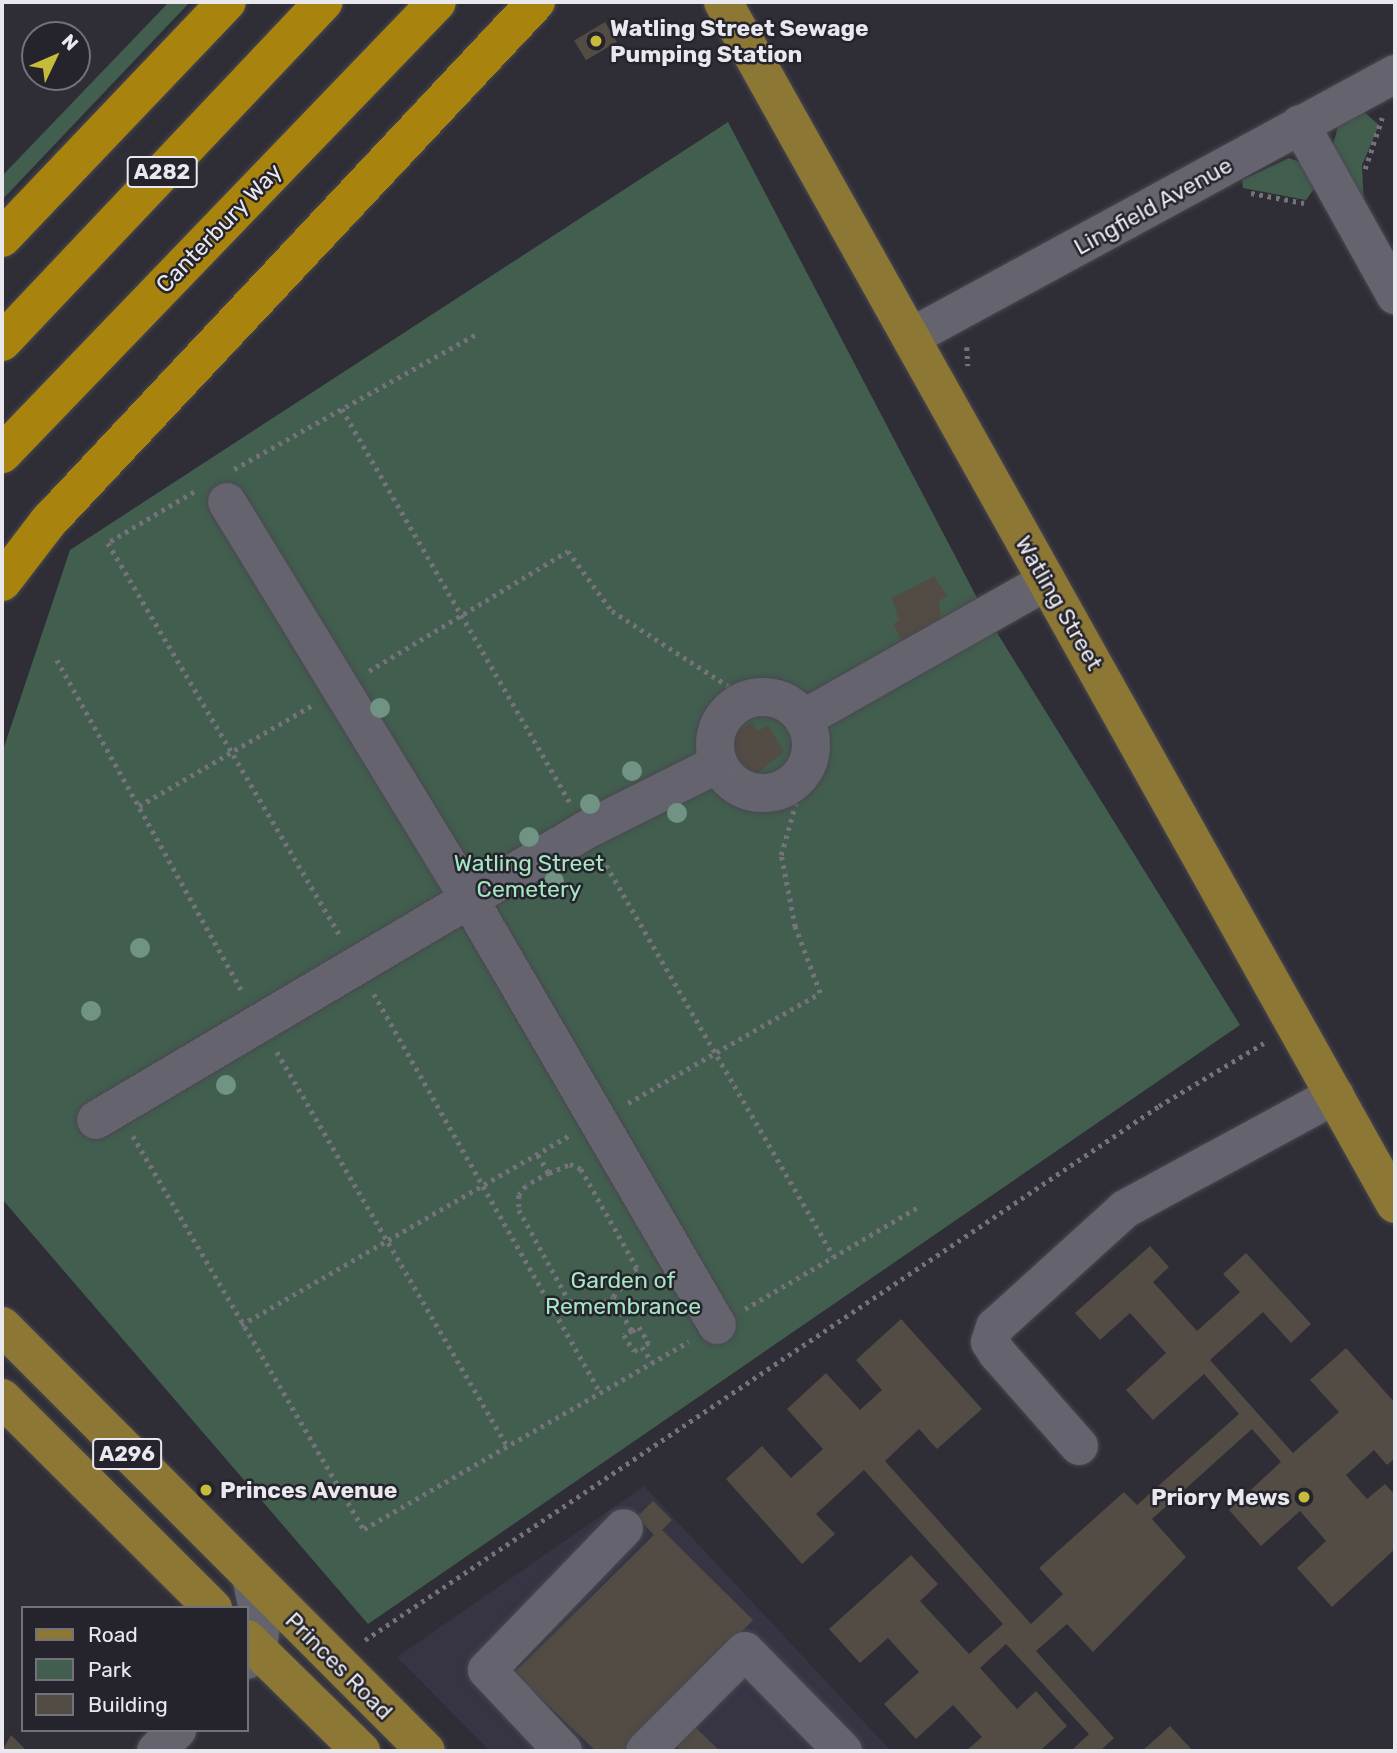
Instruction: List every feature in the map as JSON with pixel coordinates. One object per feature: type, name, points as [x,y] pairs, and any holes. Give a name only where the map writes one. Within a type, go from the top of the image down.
[{"type":"highway","points":[[2,238],[227,2]]},
{"type":"highway","name":"A282","points":[[2,342],[323,2]]},
{"type":"highway","name":"Canterbury Way","points":[[2,454],[437,2]]},
{"type":"highway","points":[[2,582],[48,522],[536,2]]},
{"type":"main road","name":"Watling Street","points":[[723,2],[1298,1023],[1395,1204]]},
{"type":"main road","name":"Princes Road","points":[[2,1326],[252,1581],[426,1751]]},
{"type":"main road","name":"A296","points":[[2,1398],[211,1606]]},
{"type":"main road","name":"Princes Road","points":[[251,1649],[361,1751]]},
{"type":"street","name":"Lingfield Avenue","points":[[911,337],[1395,74]]},
{"type":"street","points":[[1300,124],[1395,295]]},
{"type":"street","points":[[218,493],[468,899],[717,1325]]},
{"type":"street","points":[[803,719],[1047,581]]},
{"type":"street","points":[[773,697],[803,719],[810,756],[788,786],[767,793],[744,790],[718,764],[719,725],[748,699],[773,697]]},
{"type":"street","points":[[106,1114],[586,830],[718,764]]},
{"type":"street","points":[[1079,1446],[997,1353],[990,1342],[995,1327],[1125,1209],[1335,1095]]},
{"type":"street","points":[[563,1751],[487,1670],[624,1528]]},
{"type":"street","name":"Princes Road","points":[[251,1649],[261,1625],[252,1581]]},
{"type":"street","points":[[645,1751],[744,1651],[843,1751]]},
{"type":"street","points":[[156,1751],[175,1732]]},
{"type":"path","points":[[477,334],[218,493],[108,543],[358,965],[600,1392]]},
{"type":"path","points":[[968,342],[970,372]]},
{"type":"path","points":[[139,806],[340,689],[568,551],[612,611],[748,699]]},
{"type":"path","points":[[358,1645],[1159,1106],[1298,1023]]},
{"type":"path","points":[[106,1114],[364,1529],[920,1206]]},
{"type":"path","points":[[538,1154],[548,1174]]},
{"type":"path","points":[[570,1164],[581,1169],[637,1268],[612,1298],[596,1307],[569,1301],[519,1210],[519,1195],[526,1186],[548,1174],[570,1164]]},
{"type":"path","points":[[612,1298],[632,1331]]},
{"type":"path","points":[[639,1327],[649,1343],[642,1347],[634,1351],[624,1335],[639,1327]]},
{"type":"path","points":[[642,1347],[652,1362]]},
{"type":"shaded area","points":[[644,1486],[891,1751],[490,1751],[397,1657]]},
{"type":"green space","points":[[169,2],[190,2],[2,200],[2,176],[84,91],[91,91],[91,83]]},
{"type":"green space","points":[[1364,112],[1379,125],[1362,165],[1364,207],[1333,144],[1338,127]]},
{"type":"green space","name":"Watling Street Cemetery","points":[[728,122],[986,615],[1240,1025],[368,1624],[2,1199],[2,753],[70,550]]},
{"type":"green space","points":[[1289,158],[1302,163],[1314,189],[1306,200],[1243,188],[1242,180]]},
{"type":"building","name":"Watling Street Sewage Pumping Station","points":[[605,22],[617,42],[586,60],[574,41]]},
{"type":"building","points":[[934,576],[947,596],[939,601],[941,622],[903,643],[893,624],[899,621],[892,598]]},
{"type":"building","points":[[752,722],[758,731],[768,725],[784,752],[751,778],[727,738]]},
{"type":"building","name":"Priory Mews","points":[[1150,1246],[1169,1267],[1153,1282],[1197,1331],[1240,1292],[1223,1274],[1246,1253],[1311,1324],[1291,1343],[1263,1312],[1210,1360],[1293,1453],[1339,1412],[1310,1380],[1346,1348],[1395,1403],[1395,1458],[1387,1465],[1374,1450],[1346,1475],[1367,1499],[1385,1484],[1395,1495],[1395,1549],[1332,1607],[1297,1568],[1326,1541],[1300,1511],[1261,1546],[1229,1510],[1281,1462],[1252,1429],[1152,1519],[1186,1557],[1093,1652],[1067,1624],[1036,1651],[1114,1738],[1100,1751],[1071,1751],[1089,1734],[1006,1644],[980,1668],[1017,1709],[1036,1691],[1067,1726],[1040,1751],[966,1751],[982,1737],[953,1705],[916,1739],[884,1704],[919,1672],[888,1638],[860,1663],[829,1629],[911,1555],[938,1584],[920,1601],[969,1654],[1003,1624],[864,1470],[816,1514],[835,1534],[802,1564],[726,1479],[762,1446],[791,1478],[823,1449],[787,1409],[826,1373],[860,1410],[882,1390],[856,1360],[901,1319],[982,1409],[937,1449],[919,1429],[885,1461],[1031,1624],[1063,1594],[1039,1568],[1124,1492],[1137,1505],[1239,1414],[1204,1374],[1153,1420],[1126,1390],[1166,1353],[1130,1313],[1100,1340],[1075,1313]]},
{"type":"building","points":[[653,1501],[672,1520],[662,1530],[753,1620],[624,1751],[596,1751],[514,1673],[654,1535],[637,1517]]},
{"type":"building","points":[[1170,1726],[1193,1751],[1142,1751]]},
{"type":"building","points":[[695,1727],[720,1751],[682,1751],[676,1746]]},
{"type":"building","points":[[11,1735],[27,1751],[2,1751]]},
{"type":"place","name":"Watling Street Sewage Pumping Station","points":[[596,41]]},
{"type":"place","name":"Princes Avenue","points":[[206,1490]]},
{"type":"place","name":"Priory Mews","points":[[1304,1497]]},
{"type":"park label","name":"Garden of Remembrance","points":[[623,1293]]}]
